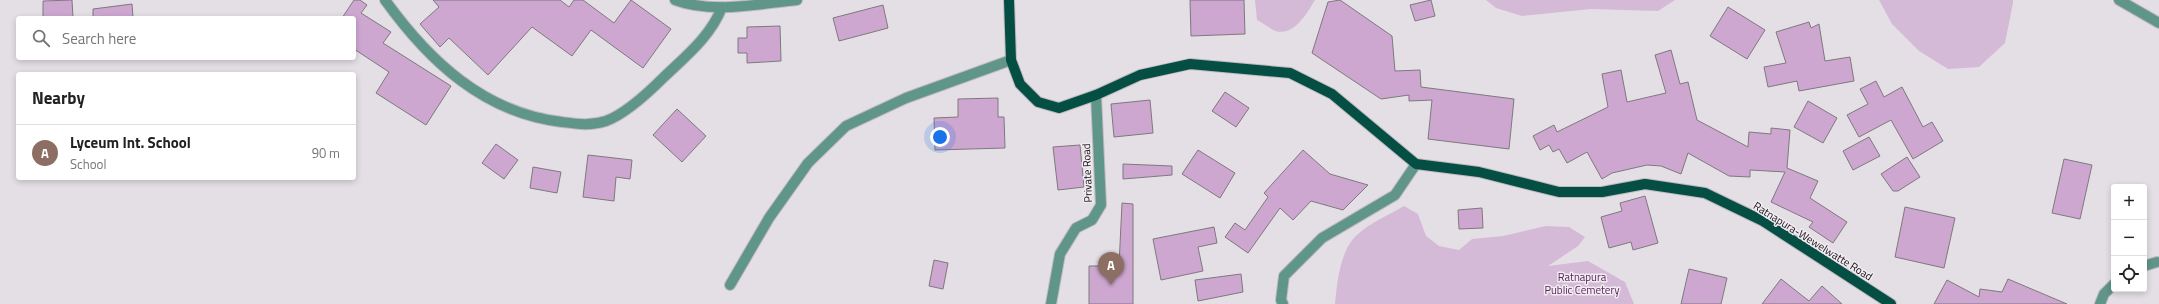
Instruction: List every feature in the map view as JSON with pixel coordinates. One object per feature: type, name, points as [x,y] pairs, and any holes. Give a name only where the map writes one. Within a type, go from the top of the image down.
[{"type":"main road","points":[[1009,0],[1011,60],[1020,84],[1038,102],[1059,108],[1096,95],[1140,74],[1190,64],[1290,72],[1332,94],[1416,164]]},
{"type":"main road","name":"Ratnapura-Wewelwatte Road","points":[[1416,164],[1479,172],[1559,192],[1602,192],[1645,184],[1705,193],[1763,221],[1891,304]]},
{"type":"street","points":[[385,0],[403,24],[450,73],[480,95],[536,119],[589,125],[608,120],[645,96],[696,47],[718,18],[722,7]]},
{"type":"street","points":[[675,0],[688,5],[722,7],[797,0]]},
{"type":"street","points":[[2119,0],[2159,23]]},
{"type":"street","points":[[730,285],[770,218],[808,163],[846,126],[906,98],[1011,60]]},
{"type":"street","name":"Private Road","points":[[1051,304],[1060,254],[1076,228],[1092,220],[1101,205],[1096,95]]},
{"type":"street","points":[[1283,304],[1281,300],[1284,276],[1322,238],[1395,195],[1416,164]]},
{"type":"street","points":[[2147,265],[2158,262]]},
{"type":"street","points":[[2100,304],[2104,294],[2111,287]]},
{"type":"green space","points":[[1255,0],[1315,0],[1303,18],[1293,28],[1280,32],[1273,30],[1257,20]]},
{"type":"green space","points":[[1486,0],[1675,0],[1658,11],[1591,9],[1522,16],[1496,8]]},
{"type":"green space","points":[[1879,0],[2013,0],[2013,3],[2005,43],[1979,67],[1948,69],[1919,51],[1892,24]]},
{"type":"green space","name":"Ratnapura Public Cemetery","points":[[1404,206],[1418,214],[1426,236],[1439,246],[1459,250],[1472,239],[1503,236],[1546,226],[1569,227],[1585,237],[1578,246],[1548,266],[1588,261],[1625,282],[1634,304],[1335,304],[1340,267],[1351,241],[1379,219]]},
{"type":"building","points":[[72,0],[73,16],[43,16],[43,1]]},
{"type":"building","points":[[354,0],[360,0],[367,5],[361,13],[391,32],[383,43],[451,86],[426,125],[376,93],[389,72],[356,50],[356,16],[343,16]]},
{"type":"building","points":[[433,0],[560,0],[569,7],[574,0],[583,0],[614,23],[631,0],[671,29],[643,68],[591,30],[572,56],[532,27],[488,75],[449,38],[440,47],[420,24],[439,7]]},
{"type":"building","points":[[1190,0],[1244,0],[1245,34],[1191,36]]},
{"type":"building","points":[[1340,0],[1392,36],[1395,71],[1420,70],[1421,87],[1514,99],[1509,149],[1428,139],[1432,100],[1409,101],[1409,95],[1381,99],[1312,53],[1328,2]]},
{"type":"building","points":[[1431,0],[1435,16],[1415,21],[1410,5]]},
{"type":"building","points":[[132,4],[133,16],[93,16],[93,9]]},
{"type":"building","points":[[883,5],[888,28],[839,41],[833,18]]},
{"type":"building","points":[[1728,7],[1765,30],[1747,59],[1710,36]]},
{"type":"building","points":[[1809,22],[1811,28],[1819,24],[1825,61],[1850,57],[1854,81],[1799,91],[1797,81],[1768,87],[1764,67],[1786,63],[1776,32]]},
{"type":"building","points":[[780,26],[781,61],[747,63],[747,53],[738,53],[738,38],[747,38],[747,27]]},
{"type":"building","points":[[1671,50],[1680,84],[1688,82],[1697,120],[1748,147],[1749,132],[1771,134],[1771,128],[1790,130],[1787,168],[1818,181],[1810,198],[1847,222],[1833,243],[1809,227],[1813,222],[1771,202],[1785,172],[1750,170],[1750,177],[1729,176],[1688,153],[1681,174],[1661,166],[1647,165],[1612,173],[1602,179],[1587,152],[1567,163],[1559,149],[1553,152],[1549,145],[1540,150],[1533,136],[1554,125],[1557,132],[1608,107],[1602,74],[1621,70],[1627,102],[1666,93],[1655,55]]},
{"type":"building","points":[[1876,81],[1884,97],[1902,87],[1923,127],[1932,122],[1943,141],[1913,159],[1891,120],[1859,137],[1847,115],[1868,104],[1860,89]]},
{"type":"building","points":[[1225,92],[1249,108],[1236,127],[1212,111]]},
{"type":"building","points":[[998,98],[998,117],[1004,117],[1005,148],[935,150],[934,118],[958,117],[958,99]]},
{"type":"building","points":[[1150,100],[1153,133],[1114,137],[1111,104]]},
{"type":"building","points":[[1808,101],[1837,118],[1823,143],[1794,127]]},
{"type":"building","points":[[677,109],[706,136],[682,162],[653,135]]},
{"type":"building","points":[[1869,137],[1880,156],[1853,170],[1843,151]]},
{"type":"building","points":[[496,144],[518,160],[504,179],[482,163]]},
{"type":"building","points":[[1080,145],[1084,187],[1058,190],[1053,147]]},
{"type":"building","points":[[1198,150],[1235,173],[1220,198],[1182,174]]},
{"type":"building","points":[[1303,150],[1330,174],[1368,185],[1343,210],[1311,201],[1293,220],[1280,208],[1248,253],[1225,237],[1235,223],[1245,230],[1268,197],[1264,193]]},
{"type":"building","points":[[588,155],[632,160],[630,179],[616,177],[614,201],[583,197]]},
{"type":"building","points":[[1907,157],[1920,177],[1898,191],[1893,191],[1881,174]]},
{"type":"building","points":[[2064,159],[2092,165],[2080,219],[2052,213]]},
{"type":"building","points":[[1123,164],[1172,166],[1172,175],[1123,179]]},
{"type":"building","points":[[533,167],[561,172],[557,193],[530,188]]},
{"type":"building","points":[[1645,196],[1658,243],[1633,250],[1631,242],[1609,248],[1601,217],[1622,211],[1620,203]]},
{"type":"building","points":[[1122,203],[1133,204],[1133,304],[1089,304],[1089,266],[1119,266]]},
{"type":"building","points":[[1905,207],[1955,218],[1944,268],[1895,257]]},
{"type":"building","points":[[1482,208],[1483,228],[1459,229],[1458,210]]},
{"type":"building","points":[[1214,227],[1217,243],[1198,247],[1203,271],[1161,280],[1153,239]]},
{"type":"building","points":[[934,260],[948,263],[943,289],[929,286]]},
{"type":"building","points":[[1689,269],[1727,278],[1721,304],[1681,304]]},
{"type":"building","points":[[1241,274],[1243,292],[1198,301],[1195,280]]},
{"type":"building","points":[[1781,279],[1809,301],[1822,286],[1842,304],[1762,304]]},
{"type":"building","points":[[2008,279],[2067,304],[1934,304],[1947,280],[1979,297],[1980,289],[2002,292]]},
{"type":"place","name":"Lyceum Int. School","points":[[1111,285]]}]
